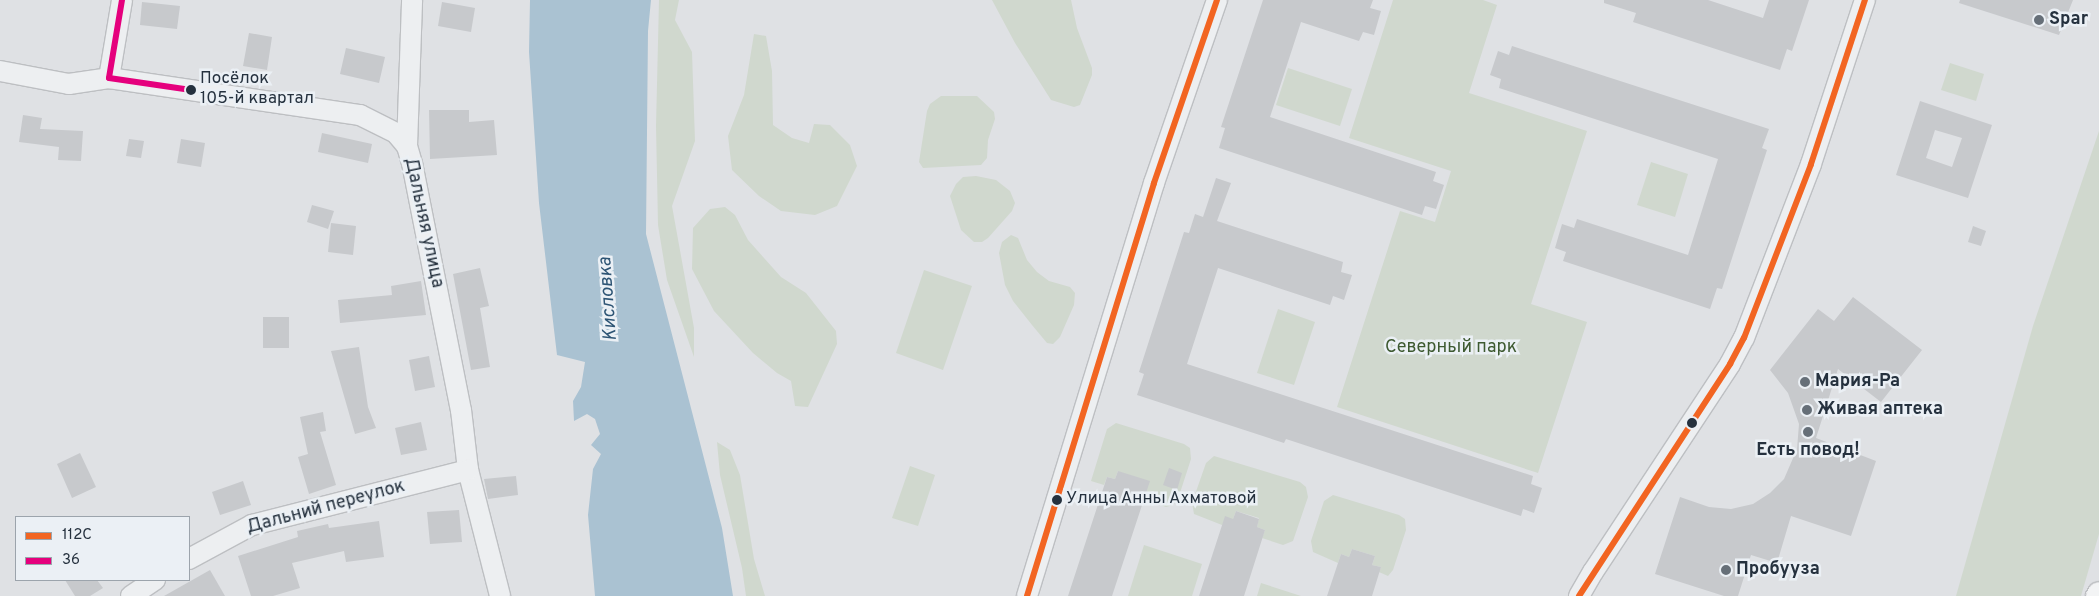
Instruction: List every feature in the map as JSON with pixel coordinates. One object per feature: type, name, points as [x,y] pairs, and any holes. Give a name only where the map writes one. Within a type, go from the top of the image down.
[{"type":"street","points":[[109,78],[122,0]]},
{"type":"street","points":[[407,146],[412,0]]},
{"type":"street","points":[[1027,596],[1154,183],[1217,0]]},
{"type":"street","points":[[1579,596],[1730,364],[1744,338],[1811,164],[1865,0]]},
{"type":"street","name":"Дальняя улица","points":[[0,71],[69,84],[109,78],[360,115],[396,134],[407,146],[461,410],[468,470],[500,596]]},
{"type":"street","name":"Дальний переулок","points":[[190,558],[252,525],[468,470]]},
{"type":"street","points":[[131,596],[154,581]]},
{"type":"green space","points":[[659,0],[679,0],[675,20],[692,52],[695,141],[672,206],[694,328],[694,357],[667,280],[658,225],[656,126]]},
{"type":"green space","points":[[992,0],[1071,0],[1077,28],[1092,68],[1092,75],[1080,105],[1074,107],[1051,100],[1015,43]]},
{"type":"green space","name":"Северный парк","points":[[1393,0],[1483,0],[1497,5],[1469,93],[1587,131],[1531,304],[1587,322],[1538,473],[1337,407],[1400,211],[1435,222],[1451,171],[1349,138]]},
{"type":"green space","points":[[754,34],[766,36],[772,71],[773,125],[792,138],[809,143],[814,124],[830,125],[850,145],[857,166],[837,206],[815,215],[781,211],[759,196],[732,170],[728,136],[744,95]]},
{"type":"green space","points":[[1950,63],[1984,74],[1976,101],[1941,90]]},
{"type":"green space","points":[[1288,68],[1352,89],[1340,126],[1276,105]]},
{"type":"green space","points":[[941,96],[977,96],[994,112],[995,119],[988,140],[987,158],[981,165],[923,168],[919,162],[927,111],[930,104]]},
{"type":"green space","points":[[2099,131],[2099,534],[2081,596],[1956,596],[2033,326]]},
{"type":"green space","points":[[1651,162],[1688,174],[1675,217],[1637,205]]},
{"type":"green space","points":[[976,176],[996,180],[1010,191],[1015,203],[1012,211],[988,238],[982,242],[974,242],[961,230],[950,196],[956,184],[963,177]]},
{"type":"green space","points":[[725,207],[735,215],[748,240],[781,277],[806,293],[836,331],[837,344],[808,407],[795,406],[791,381],[777,373],[753,353],[714,311],[692,269],[693,228],[710,209]]},
{"type":"green space","points":[[1011,235],[1018,238],[1027,260],[1037,272],[1049,281],[1070,287],[1075,293],[1074,305],[1060,337],[1053,344],[1047,343],[1032,325],[1013,301],[1005,285],[999,253],[1002,242]]},
{"type":"green space","points":[[924,270],[972,286],[943,370],[896,353]]},
{"type":"green space","points":[[1278,309],[1315,322],[1294,385],[1257,373]]},
{"type":"green space","points":[[1116,423],[1184,444],[1190,448],[1191,459],[1178,499],[1173,505],[1166,507],[1144,499],[1118,471],[1115,479],[1107,477],[1104,485],[1091,481],[1107,429]]},
{"type":"green space","points":[[717,442],[730,450],[740,475],[754,559],[765,596],[746,596],[742,568],[720,475]]},
{"type":"green space","points":[[1214,456],[1300,482],[1306,487],[1308,497],[1293,541],[1283,545],[1262,538],[1265,530],[1257,527],[1259,518],[1236,511],[1233,519],[1222,525],[1194,514],[1192,503],[1206,463]]},
{"type":"green space","points":[[910,466],[935,475],[918,526],[892,518]]},
{"type":"green space","points":[[1333,495],[1399,515],[1405,519],[1406,530],[1393,570],[1388,576],[1379,572],[1381,567],[1372,565],[1375,556],[1352,549],[1349,557],[1341,554],[1338,563],[1313,552],[1311,541],[1324,501]]},
{"type":"green space","points":[[1144,545],[1202,564],[1192,596],[1128,596]]},
{"type":"green space","points":[[1261,583],[1301,596],[1257,596]]},
{"type":"water","name":"Кисловка","points":[[530,0],[651,0],[648,31],[646,234],[722,528],[733,596],[595,596],[588,515],[593,469],[601,454],[591,445],[600,434],[595,419],[587,414],[574,421],[573,401],[581,387],[585,362],[557,355],[539,203],[529,52]]},
{"type":"building","points":[[1263,0],[1373,0],[1370,8],[1381,11],[1374,35],[1363,32],[1359,41],[1301,22],[1270,117],[1436,172],[1433,181],[1444,185],[1436,209],[1425,206],[1422,215],[1219,148],[1225,128],[1221,127]]},
{"type":"building","points":[[1604,0],[1708,0],[1763,18],[1769,0],[1809,0],[1792,51],[1787,49],[1780,70],[1633,22],[1636,13],[1604,3]]},
{"type":"building","name":"Spar","points":[[1960,0],[2073,0],[2059,35],[1959,3]]},
{"type":"building","points":[[142,2],[180,6],[177,29],[140,25]]},
{"type":"building","points":[[442,2],[475,8],[471,32],[438,26]]},
{"type":"building","points":[[249,33],[272,37],[267,70],[243,66]]},
{"type":"building","points":[[1512,46],[1769,129],[1762,148],[1767,150],[1722,289],[1717,288],[1710,309],[1563,261],[1566,252],[1555,248],[1562,224],[1574,228],[1577,219],[1688,255],[1718,159],[1499,88],[1501,79],[1490,75],[1498,51],[1509,55]]},
{"type":"building","points":[[346,48],[385,57],[379,83],[340,74]]},
{"type":"building","points":[[1920,101],[1992,125],[1968,198],[1896,175]],"holes":[[[1935,130],[1962,138],[1952,167],[1926,158]]]},
{"type":"building","points":[[429,110],[469,110],[469,122],[494,120],[497,155],[430,159]]},
{"type":"building","points":[[23,115],[42,118],[40,129],[83,131],[81,161],[58,160],[59,147],[19,142]]},
{"type":"building","points":[[322,133],[372,144],[368,163],[318,152]]},
{"type":"building","points":[[129,139],[144,141],[141,158],[126,156]]},
{"type":"building","points":[[181,139],[205,143],[201,167],[177,163]]},
{"type":"building","points":[[1216,178],[1231,183],[1217,221],[1343,262],[1341,272],[1352,275],[1344,300],[1333,296],[1330,305],[1218,268],[1187,364],[1533,476],[1531,484],[1542,488],[1534,513],[1523,509],[1521,516],[1286,439],[1284,443],[1137,395],[1144,374],[1139,372],[1184,232],[1189,233],[1195,214],[1203,217]]},
{"type":"building","points":[[312,205],[334,211],[328,229],[307,222]]},
{"type":"building","points":[[331,223],[356,226],[353,255],[328,252]]},
{"type":"building","points":[[1973,226],[1986,231],[1981,246],[1968,242]]},
{"type":"building","points":[[480,268],[489,306],[480,308],[490,367],[471,370],[453,274]]},
{"type":"building","points":[[421,281],[426,315],[340,323],[338,300],[392,295],[391,286]]},
{"type":"building","points":[[1853,297],[1922,350],[1881,402],[1838,369],[1816,438],[1876,461],[1851,536],[1791,516],[1777,563],[1751,555],[1738,596],[1724,596],[1655,574],[1680,497],[1709,507],[1731,509],[1753,504],[1770,493],[1784,479],[1797,449],[1799,424],[1788,393],[1770,370],[1818,309],[1834,321]]},
{"type":"building","points":[[263,317],[289,317],[289,348],[263,348]]},
{"type":"building","points":[[359,347],[368,407],[376,428],[355,434],[331,351]]},
{"type":"building","points":[[429,356],[435,387],[415,391],[409,360]]},
{"type":"building","points":[[323,412],[326,431],[320,432],[336,485],[309,494],[298,457],[308,454],[300,417]]},
{"type":"building","points":[[421,422],[427,450],[401,455],[395,428]]},
{"type":"building","points":[[80,453],[96,487],[72,498],[57,464]]},
{"type":"building","points":[[1169,468],[1182,473],[1177,490],[1163,485]]},
{"type":"building","points":[[1118,471],[1150,481],[1112,596],[1068,596],[1107,477],[1115,479]]},
{"type":"building","points":[[516,476],[518,495],[488,499],[484,479]]},
{"type":"building","points":[[243,481],[251,505],[220,515],[212,492]]},
{"type":"building","points":[[459,510],[462,542],[430,544],[427,512]]},
{"type":"building","points":[[1236,511],[1259,519],[1257,527],[1265,530],[1244,596],[1199,596],[1225,516],[1233,519]]},
{"type":"building","points":[[379,521],[384,557],[346,562],[344,551],[292,563],[300,588],[273,596],[251,596],[238,556],[298,537],[297,531],[328,524],[329,528]]},
{"type":"building","points":[[1352,549],[1375,556],[1372,565],[1381,567],[1372,596],[1327,596],[1341,554],[1349,557]]},
{"type":"building","points":[[210,570],[225,596],[164,596]]},
{"type":"building","points":[[66,581],[98,581],[103,588],[90,596],[75,596]]},
{"type":"transit line","name":"36","points":[[122,0],[109,78],[191,90]]},
{"type":"transit line","name":"112С","points":[[1027,596],[1154,183],[1217,0]]},
{"type":"transit line","name":"112С","points":[[1579,596],[1730,364],[1744,338],[1811,164],[1865,0]]},
{"type":"place","name":"Spar","points":[[2039,20]]},
{"type":"place","name":"Посёлок 105-й квартал","points":[[191,90]]},
{"type":"place","name":"Мария-Ра","points":[[1805,382]]},
{"type":"place","name":"Живая аптека","points":[[1807,410]]},
{"type":"place","name":"Есть повод!","points":[[1808,432]]},
{"type":"place","name":"Улица Анны Ахматовой","points":[[1057,500]]},
{"type":"place","name":"Пробууза","points":[[1726,570]]}]
